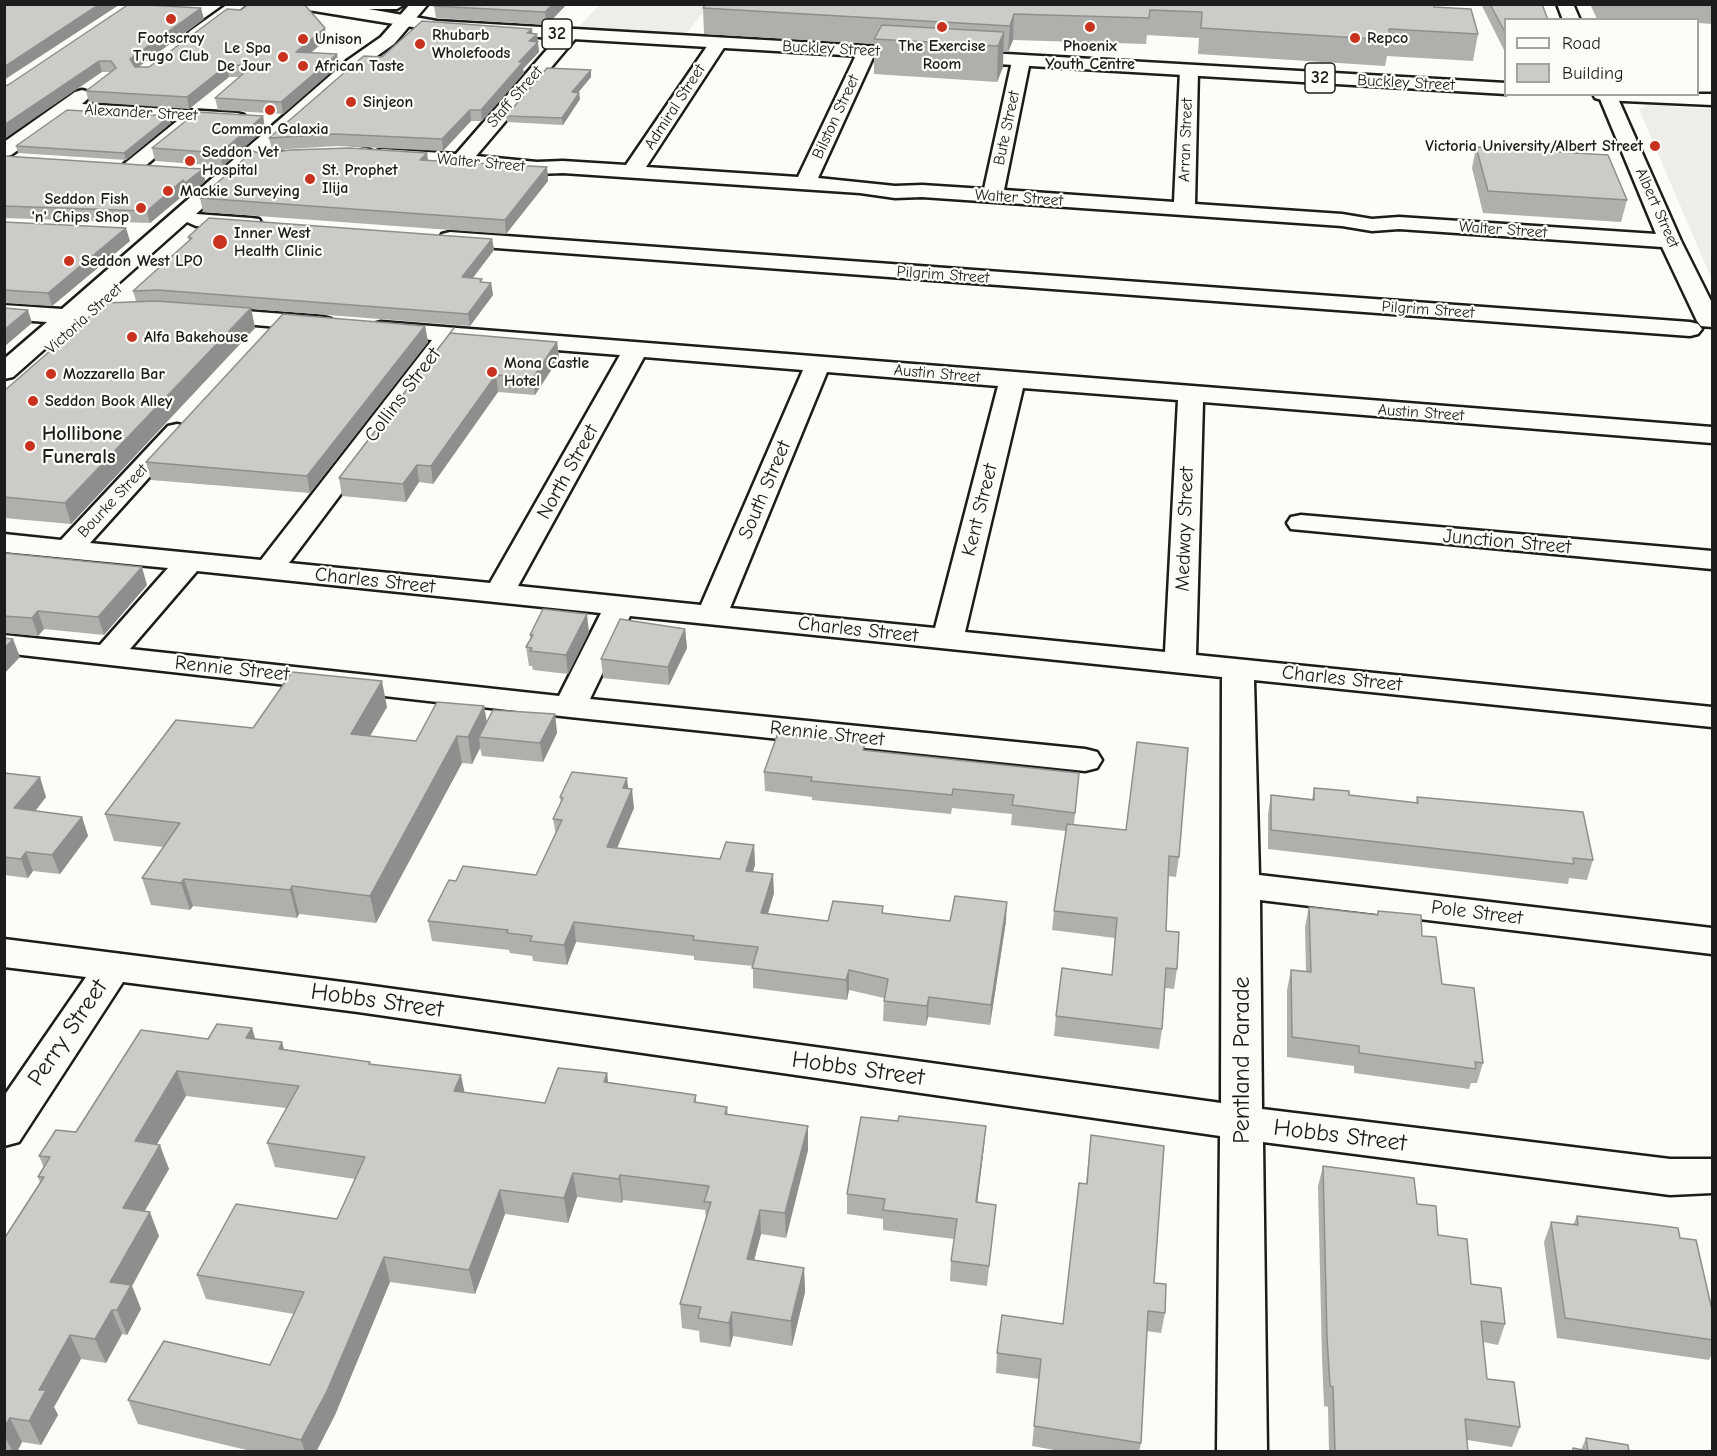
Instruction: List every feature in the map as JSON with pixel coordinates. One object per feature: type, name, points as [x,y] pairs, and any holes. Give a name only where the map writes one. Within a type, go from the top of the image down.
[{"type":"street","points":[[181,46],[239,4]]},
{"type":"street","name":"Buckley Street","points":[[302,4],[432,26],[1504,89]]},
{"type":"street","points":[[314,4],[397,4]]},
{"type":"street","name":"Victoria Street","points":[[4,390],[163,233],[230,174],[270,148],[289,122],[354,64],[374,52],[420,4]]},
{"type":"street","points":[[1565,4],[1571,18]]},
{"type":"street","name":"Staff Street","points":[[461,161],[570,34]]},
{"type":"street","name":"Admiral Street","points":[[632,172],[718,43]]},
{"type":"street","name":"Bilston Street","points":[[806,183],[867,51]]},
{"type":"street","name":"Victoria Street","points":[[4,372],[87,310],[196,220],[270,148],[367,64],[374,52]]},
{"type":"street","name":"Bute Street","points":[[993,196],[1021,60]]},
{"type":"street","name":"Arran Street","points":[[1184,209],[1189,70]]},
{"type":"street","points":[[9,158],[64,102],[100,83]]},
{"type":"street","name":"Albert Street","points":[[1607,96],[1670,242],[1688,274],[1706,328]]},
{"type":"street","points":[[1628,96],[1713,100]]},
{"type":"street","points":[[131,168],[219,97]]},
{"type":"street","name":"Alexander Street","points":[[64,102],[196,116],[289,122]]},
{"type":"street","name":"Walter Street","points":[[270,148],[297,154],[368,154],[537,168],[563,167],[860,187],[895,192],[922,191],[1342,220],[1372,225],[1399,223],[1670,242]]},
{"type":"street","points":[[109,167],[154,170]]},
{"type":"street","points":[[199,173],[230,174]]},
{"type":"street","points":[[196,220],[272,225]]},
{"type":"street","points":[[136,232],[163,233]]},
{"type":"street","name":"Pilgrim Street","points":[[428,237],[1706,328]]},
{"type":"street","points":[[4,312],[87,310]]},
{"type":"street","name":"Austin Street","points":[[185,313],[1713,435]]},
{"type":"street","points":[[260,341],[279,320]]},
{"type":"street","name":"Collins Street","points":[[269,570],[449,334]]},
{"type":"street","name":"North Street","points":[[499,594],[636,349]]},
{"type":"street","name":"South Street","points":[[712,615],[818,364]]},
{"type":"street","name":"Kent Street","points":[[948,639],[1012,380]]},
{"type":"street","name":"Medway Street","points":[[1180,663],[1191,395]]},
{"type":"street","name":"Bourke Street","points":[[68,550],[190,418]]},
{"type":"street","name":"Junction Street","points":[[1301,523],[1713,560]]},
{"type":"street","name":"Charles Street","points":[[4,543],[1713,717]]},
{"type":"street","points":[[108,655],[190,562]]},
{"type":"street","points":[[570,707],[620,606]]},
{"type":"street","name":"Rennie Street","points":[[4,644],[570,707],[1085,760]]},
{"type":"street","name":"Pentland Parade","points":[[1238,669],[1241,885],[1242,1452]]},
{"type":"street","name":"Pole Street","points":[[1241,885],[1713,941]]},
{"type":"street","name":"Hobbs Street","points":[[4,952],[358,998],[1242,1123],[1670,1177],[1713,1176]]},
{"type":"street","name":"Perry Street","points":[[4,1130],[112,967]]},
{"type":"shaded area","points":[[599,5],[709,5],[685,35],[577,29]]},
{"type":"shaded area","points":[[1648,105],[1712,109],[1712,280],[1639,109]]},
{"type":"building","points":[[4,4],[100,4],[4,67]]},
{"type":"building","points":[[129,4],[201,8],[130,59],[135,67],[149,67],[227,9],[241,10],[249,4],[304,4],[325,28],[296,52],[337,54],[281,102],[215,98],[244,73],[240,65],[226,66],[187,97],[86,91],[116,68],[111,61],[99,61],[4,125],[4,86]]},
{"type":"building","points":[[436,4],[553,4],[545,12],[434,6]]},
{"type":"building","points":[[706,4],[1434,4],[1434,7],[1471,9],[1478,34],[1389,29],[1390,40],[1201,28],[1202,12],[1150,10],[1149,18],[1014,14],[1010,26],[703,8]]},
{"type":"building","points":[[1490,4],[1542,4],[1547,18],[1504,18],[1504,30]]},
{"type":"building","points":[[422,21],[532,29],[527,33],[537,34],[529,41],[538,42],[481,110],[470,110],[442,139],[335,134],[269,138],[360,59],[364,56],[382,57]]},
{"type":"building","points":[[882,25],[1004,32],[998,46],[874,39]]},
{"type":"building","points":[[547,68],[591,70],[572,92],[579,93],[562,118],[506,116]]},
{"type":"building","points":[[67,110],[170,116],[124,153],[16,146]]},
{"type":"building","points":[[197,112],[263,116],[220,153],[152,148]]},
{"type":"building","points":[[1476,147],[1608,155],[1627,200],[1488,191]]},
{"type":"building","points":[[349,148],[427,153],[420,160],[547,167],[505,220],[200,198],[253,151],[261,154],[290,150]]},
{"type":"building","points":[[4,156],[203,169],[185,183],[183,180],[147,211],[4,206]]},
{"type":"building","points":[[209,218],[492,239],[462,277],[482,279],[480,282],[491,283],[468,314],[158,290],[133,291],[192,238],[188,237]]},
{"type":"building","points":[[4,222],[126,228],[48,293],[4,290]]},
{"type":"building","points":[[156,301],[251,308],[65,503],[4,497],[4,391],[105,303]]},
{"type":"building","points":[[4,308],[28,310],[4,330]]},
{"type":"building","points":[[283,314],[425,326],[307,476],[146,462]]},
{"type":"building","points":[[450,333],[557,342],[533,378],[496,375],[431,466],[417,465],[403,484],[339,478]]},
{"type":"building","points":[[4,553],[142,567],[98,617],[38,611],[32,618],[4,616]]},
{"type":"building","points":[[543,609],[587,614],[566,655],[530,651],[532,648],[526,647]]},
{"type":"building","points":[[620,619],[685,629],[668,667],[601,659]]},
{"type":"building","points":[[4,638],[13,639],[4,649]]},
{"type":"building","points":[[292,672],[382,681],[351,734],[416,741],[437,702],[484,706],[468,737],[457,736],[370,896],[292,886],[290,890],[184,879],[181,883],[142,878],[180,823],[105,814],[176,720],[253,728]]},
{"type":"building","points":[[493,710],[555,714],[540,743],[479,737]]},
{"type":"building","points":[[778,733],[866,741],[863,750],[1079,773],[1075,813],[1012,805],[1014,795],[953,789],[952,795],[811,781],[812,777],[764,772]]},
{"type":"building","points":[[1137,742],[1188,748],[1179,857],[1169,856],[1166,931],[1179,932],[1177,969],[1166,968],[1162,1029],[1056,1016],[1062,968],[1112,975],[1117,918],[1054,911],[1067,824],[1126,830]]},
{"type":"building","points":[[572,772],[627,778],[623,788],[632,789],[607,847],[720,859],[726,842],[754,845],[746,871],[773,874],[761,913],[828,921],[833,901],[883,906],[882,913],[950,921],[955,896],[1007,902],[991,1005],[929,997],[927,1006],[884,1001],[888,979],[849,970],[846,980],[752,968],[758,947],[693,940],[694,936],[574,922],[564,945],[530,941],[532,936],[507,933],[508,930],[428,921],[449,880],[456,881],[463,866],[536,875],[562,820],[553,819]]},
{"type":"building","points":[[4,773],[40,777],[14,808],[82,817],[52,855],[26,852],[21,859],[4,857]]},
{"type":"building","points":[[1314,788],[1349,791],[1349,795],[1418,803],[1417,797],[1583,812],[1593,860],[1573,858],[1574,864],[1271,830],[1271,795],[1314,800]]},
{"type":"building","points":[[1309,907],[1378,915],[1378,911],[1421,915],[1422,936],[1436,937],[1442,984],[1474,988],[1483,1063],[1475,1062],[1476,1069],[1359,1053],[1359,1046],[1292,1037],[1291,970],[1311,972]]},
{"type":"building","points":[[217,1024],[252,1028],[246,1038],[282,1042],[279,1049],[370,1062],[369,1064],[461,1075],[454,1091],[545,1103],[558,1068],[607,1073],[604,1082],[696,1095],[694,1102],[727,1107],[725,1114],[808,1126],[785,1213],[760,1210],[747,1259],[804,1268],[791,1321],[732,1312],[729,1323],[698,1318],[701,1307],[680,1304],[711,1202],[704,1202],[709,1186],[620,1175],[619,1179],[573,1173],[564,1198],[500,1190],[469,1270],[384,1257],[327,1391],[301,1440],[128,1400],[164,1341],[270,1365],[304,1292],[197,1275],[236,1204],[337,1219],[365,1157],[267,1143],[299,1086],[177,1071],[135,1141],[160,1145],[123,1208],[150,1212],[110,1282],[131,1285],[117,1310],[112,1310],[95,1339],[70,1335],[39,1390],[46,1390],[29,1421],[10,1418],[4,1427],[4,1239],[44,1177],[38,1177],[50,1157],[39,1156],[56,1130],[76,1132],[141,1030],[208,1039]]},
{"type":"building","points":[[899,1116],[986,1126],[976,1202],[996,1205],[989,1266],[951,1261],[957,1219],[883,1210],[885,1199],[847,1194],[861,1117],[898,1121]]},
{"type":"building","points":[[1091,1135],[1164,1146],[1154,1283],[1166,1284],[1165,1313],[1148,1311],[1141,1443],[1034,1426],[1041,1359],[997,1353],[1002,1315],[1063,1324],[1079,1183],[1087,1184]]},
{"type":"building","points":[[1323,1166],[1414,1178],[1417,1204],[1436,1206],[1438,1235],[1467,1239],[1471,1284],[1501,1288],[1505,1324],[1481,1321],[1487,1379],[1514,1382],[1520,1427],[1465,1419],[1468,1452],[1335,1452],[1333,1387],[1330,1386],[1327,1337]]},
{"type":"building","points":[[1577,1216],[1678,1228],[1680,1238],[1696,1240],[1713,1314],[1713,1340],[1565,1318],[1551,1222],[1578,1225]]},
{"type":"building","points":[[1586,1438],[1628,1445],[1629,1452],[1573,1452],[1573,1448],[1588,1451]]},
{"type":"place","name":"Footscray Trugo Club","points":[[171,19]]},
{"type":"place","name":"The Exercise Room","points":[[942,27]]},
{"type":"place","name":"Phoenix Youth Centre","points":[[1090,27]]},
{"type":"place","name":"Repco","points":[[1355,38]]},
{"type":"place","name":"Unison","points":[[303,39]]},
{"type":"place","name":"Rhubarb Wholefoods","points":[[420,44]]},
{"type":"place","name":"Le Spa De Jour","points":[[283,57]]},
{"type":"place","name":"African Taste","points":[[303,66]]},
{"type":"place","name":"Sinjeon","points":[[351,102]]},
{"type":"place","name":"Common Galaxia","points":[[270,110]]},
{"type":"place","name":"Victoria University/Albert Street","points":[[1655,146]]},
{"type":"place","name":"Seddon Vet Hospital","points":[[190,161]]},
{"type":"place","name":"St. Prophet Ilija","points":[[310,179]]},
{"type":"place","name":"Mackie Surveying","points":[[168,191]]},
{"type":"place","name":"Seddon Fish 'n' Chips Shop","points":[[141,208]]},
{"type":"place","name":"Inner West Health Clinic","points":[[220,242]]},
{"type":"place","name":"Seddon West LPO","points":[[69,261]]},
{"type":"place","name":"Alfa Bakehouse","points":[[132,337]]},
{"type":"place","name":"Mona Castle Hotel","points":[[492,372]]},
{"type":"place","name":"Mozzarella Bar","points":[[51,374]]},
{"type":"place","name":"Seddon Book Alley","points":[[33,401]]},
{"type":"place","name":"Hollibone Funerals","points":[[30,446]]}]
